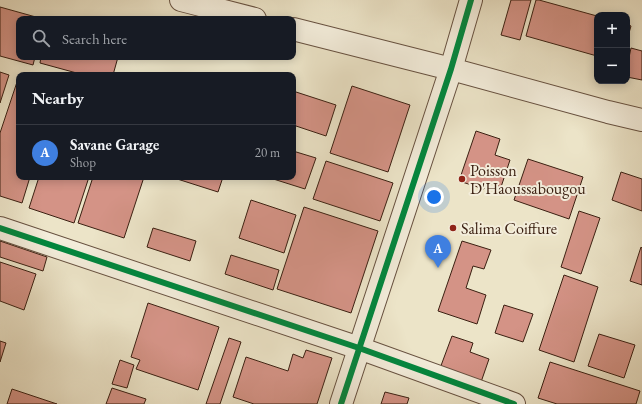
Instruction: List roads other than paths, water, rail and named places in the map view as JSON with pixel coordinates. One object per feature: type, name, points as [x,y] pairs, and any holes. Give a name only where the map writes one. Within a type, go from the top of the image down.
[{"type":"street","points":[[182,0],[243,16]]},
{"type":"street","points":[[341,404],[451,70],[471,0]]},
{"type":"street","points":[[296,30],[642,120]]},
{"type":"street","points":[[0,228],[359,348],[514,404]]},
{"type":"place","name":"Poisson D'Haoussabougou","points":[[462,179]]},
{"type":"place","name":"Salima Coiffure","points":[[453,228]]},
{"type":"place","name":"Savane Garage","points":[[438,268]]}]
